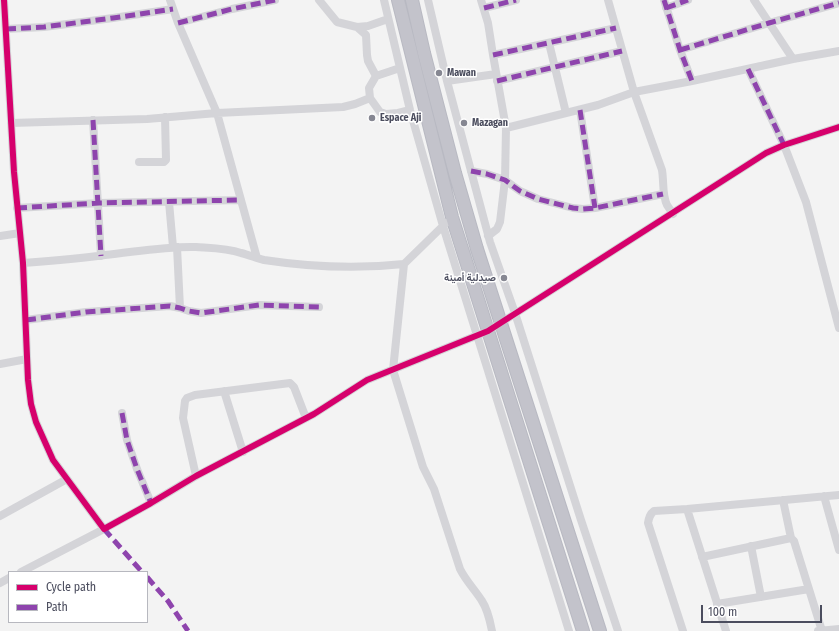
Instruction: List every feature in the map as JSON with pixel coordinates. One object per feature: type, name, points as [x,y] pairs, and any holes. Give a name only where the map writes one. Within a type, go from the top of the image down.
[{"type":"highway","points":[[398,0],[482,333],[583,631]]},
{"type":"highway","points":[[412,0],[455,173],[477,249],[600,631]]},
{"type":"street","points":[[4,0],[11,123],[23,263],[27,359],[31,404],[36,422],[53,460],[104,529]]},
{"type":"street","points":[[170,0],[178,23],[217,113],[257,258]]},
{"type":"street","points":[[178,23],[275,0]]},
{"type":"street","points":[[319,0],[337,22],[357,27],[368,26],[388,19]]},
{"type":"street","points":[[384,0],[410,110],[443,226],[482,333],[569,631]]},
{"type":"street","points":[[428,0],[447,81],[488,236],[515,313],[580,520],[618,631]]},
{"type":"street","points":[[488,236],[497,229],[500,222],[505,180],[506,128],[488,23],[482,4],[516,0]]},
{"type":"street","points":[[608,0],[634,92],[662,170],[663,194],[672,214]]},
{"type":"street","points":[[688,0],[665,4],[692,81]]},
{"type":"street","points":[[754,0],[793,59]]},
{"type":"street","points":[[680,50],[839,3]]},
{"type":"street","points":[[6,29],[44,27],[173,9]]},
{"type":"street","points":[[357,27],[366,35],[368,61],[376,76]]},
{"type":"street","points":[[493,55],[616,28]]},
{"type":"street","points":[[549,43],[566,113]]},
{"type":"street","points":[[447,81],[497,78],[555,67],[622,51]]},
{"type":"street","points":[[506,128],[598,105],[634,92],[839,51]]},
{"type":"street","points":[[400,68],[376,76],[369,88],[370,98],[380,112],[386,114],[410,110]]},
{"type":"street","points":[[748,68],[784,145],[806,202],[839,328]]},
{"type":"street","points":[[11,123],[147,119],[217,113],[344,107],[370,98]]},
{"type":"street","points":[[580,110],[595,208]]},
{"type":"street","points":[[139,162],[164,162],[166,160],[165,117]]},
{"type":"street","points":[[93,120],[102,256]]},
{"type":"street","points":[[23,571],[104,529],[196,476],[306,418],[367,380],[482,333],[500,323],[766,154],[784,145],[839,127]]},
{"type":"street","points":[[471,171],[505,180],[527,195],[538,199],[573,208],[595,208],[663,194]]},
{"type":"street","points":[[18,208],[241,200]]},
{"type":"street","points":[[169,202],[175,247],[180,308]]},
{"type":"street","points":[[23,263],[102,256],[175,247],[226,250],[241,252],[257,258],[320,266],[386,266],[404,264],[452,217]]},
{"type":"street","points":[[0,236],[20,233]]},
{"type":"street","points":[[404,264],[393,370],[423,467],[434,489],[460,569],[486,608],[492,631]]},
{"type":"street","points":[[26,320],[86,312],[170,306],[200,313],[259,305],[319,307]]},
{"type":"street","points":[[0,364],[27,359]]},
{"type":"street","points":[[196,476],[183,418],[185,401],[188,398],[224,391],[291,383],[306,418]]},
{"type":"street","points":[[224,391],[243,452]]},
{"type":"street","points":[[122,413],[127,440],[151,503]]},
{"type":"street","points":[[0,516],[67,479]]},
{"type":"street","points":[[683,631],[648,523],[649,518],[654,511],[839,495]]},
{"type":"street","points":[[824,496],[839,550]]},
{"type":"street","points":[[783,500],[791,538],[794,541],[822,631]]},
{"type":"street","points":[[686,509],[726,631]]},
{"type":"street","points":[[702,557],[791,538]]},
{"type":"street","points":[[751,546],[761,597]]},
{"type":"street","points":[[717,604],[809,589]]},
{"type":"street","points":[[818,631],[839,629]]},
{"type":"marked path","points":[[178,23],[275,0]]},
{"type":"marked path","points":[[484,8],[516,0]]},
{"type":"marked path","points":[[664,0],[680,50],[692,81]]},
{"type":"marked path","points":[[666,8],[688,0]]},
{"type":"marked path","points":[[680,50],[839,3]]},
{"type":"marked path","points":[[6,29],[44,27],[173,9]]},
{"type":"marked path","points":[[493,55],[616,28]]},
{"type":"marked path","points":[[497,81],[622,51]]},
{"type":"marked path","points":[[748,69],[784,145]]},
{"type":"marked path","points":[[580,110],[595,208]]},
{"type":"marked path","points":[[93,120],[101,256]]},
{"type":"marked path","points":[[471,171],[505,180],[520,191],[538,199],[573,208],[595,208],[663,194]]},
{"type":"marked path","points":[[17,208],[99,203],[241,200]]},
{"type":"marked path","points":[[26,320],[86,312],[170,306],[201,313],[259,305],[319,307]]},
{"type":"marked path","points":[[122,413],[127,440],[151,503]]},
{"type":"marked path","points":[[104,529],[141,571]]},
{"type":"marked path","points":[[148,578],[168,601],[188,631]]},
{"type":"cycle path","points":[[4,0],[14,172],[23,263],[28,380],[31,404],[36,422],[53,460],[104,529],[196,476],[314,414],[367,380],[488,331],[766,153],[784,145],[839,127]]},
{"type":"place","name":"Mawan","points":[[439,73]]},
{"type":"place","name":"Espace Aji","points":[[372,118]]},
{"type":"place","name":"Mazagan","points":[[464,123]]},
{"type":"place","name":"صيدلية أمينة","points":[[504,278]]}]
